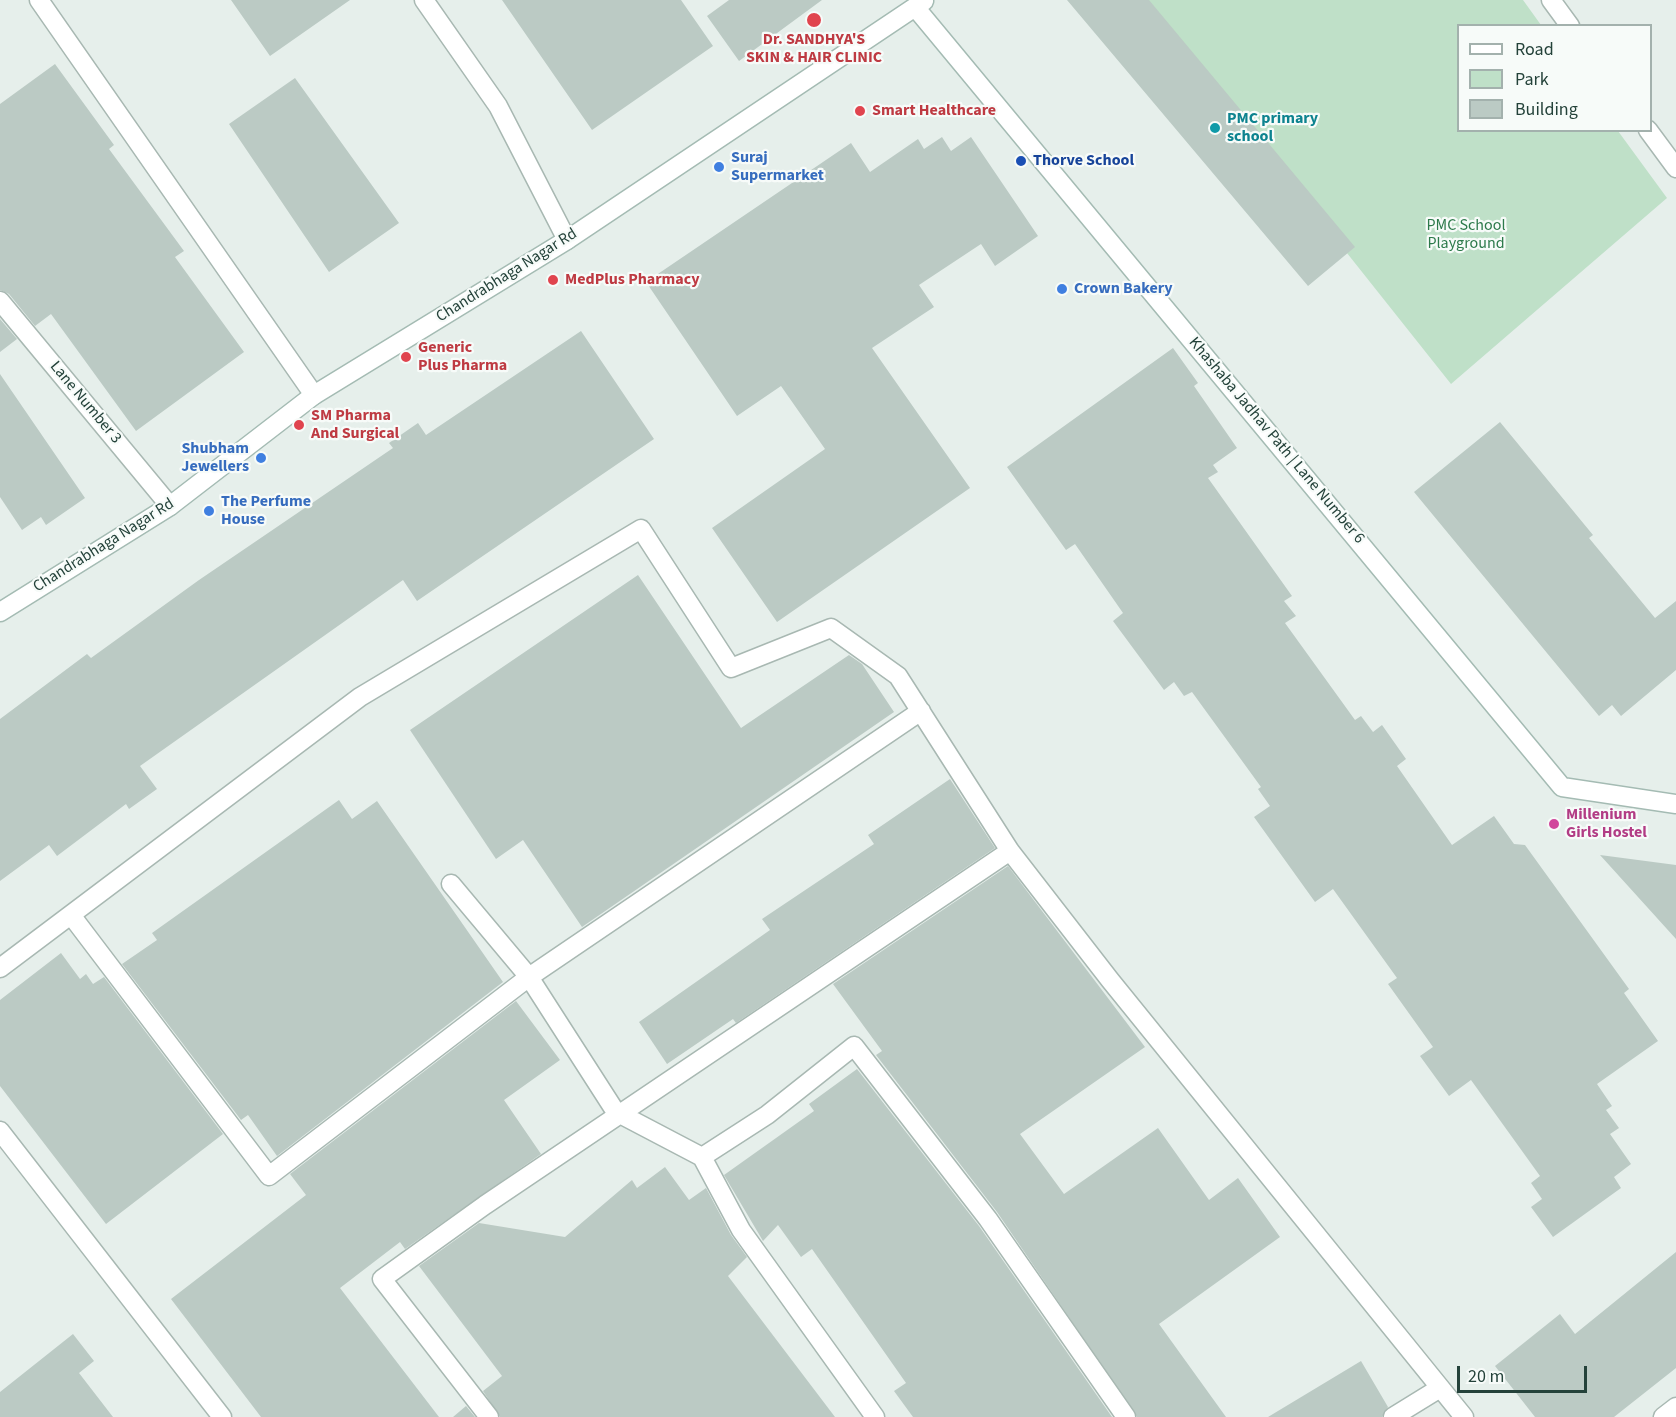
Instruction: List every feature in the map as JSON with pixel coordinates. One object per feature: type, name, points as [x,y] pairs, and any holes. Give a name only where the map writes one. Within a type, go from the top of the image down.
[{"type":"street","points":[[39,0],[314,395]]},
{"type":"street","points":[[424,0],[498,106],[567,240]]},
{"type":"street","points":[[1551,0],[1569,24]]},
{"type":"street","name":"Chandrabhaga Nagar Rd","points":[[0,612],[170,506],[314,395],[567,240],[917,2]]},
{"type":"street","name":"Khashaba Jadhav Path | Lane Number 6","points":[[917,2],[1562,788],[1676,804]]},
{"type":"street","points":[[1649,132],[1676,168]]},
{"type":"street","name":"Lane Number 3","points":[[0,301],[170,506]]},
{"type":"street","points":[[0,968],[351,703],[641,529],[731,668],[831,628],[898,676],[1010,851],[1110,980],[1464,1417]]},
{"type":"street","points":[[71,915],[269,1176],[529,977],[921,711]]},
{"type":"street","points":[[489,1417],[382,1279],[485,1205],[1010,851]]},
{"type":"street","points":[[451,884],[529,977],[617,1114],[702,1157],[741,1230],[874,1417]]},
{"type":"street","points":[[702,1157],[767,1115],[854,1046],[988,1219],[1126,1417]]},
{"type":"street","points":[[0,1131],[222,1417]]},
{"type":"street","points":[[1393,1417],[1440,1388]]},
{"type":"street","points":[[1663,1417],[1676,1407]]},
{"type":"green space","name":"PMC School Playground","points":[[1146,0],[1523,0],[1540,24],[1457,24],[1457,132],[1619,132],[1667,198],[1451,384]]},
{"type":"building","points":[[231,0],[350,0],[270,56]]},
{"type":"building","points":[[502,0],[681,0],[713,46],[592,130]]},
{"type":"building","points":[[729,0],[822,0],[739,61],[707,16]]},
{"type":"building","name":"PMC primary school","points":[[1067,0],[1149,0],[1355,247],[1308,286]]},
{"type":"building","points":[[55,64],[114,145],[109,149],[184,251],[175,257],[244,352],[136,431],[51,314],[35,326],[9,294],[0,290],[0,104]]},
{"type":"building","points":[[295,78],[399,223],[329,272],[229,124]]},
{"type":"building","points":[[942,137],[951,151],[971,137],[1038,236],[995,266],[981,244],[919,285],[934,307],[872,348],[970,488],[777,622],[712,528],[825,449],[781,386],[737,416],[646,282],[851,143],[870,172],[918,139],[924,149]]},
{"type":"building","points":[[0,319],[17,339],[0,352]]},
{"type":"building","points":[[581,331],[654,439],[417,601],[403,580],[140,766],[157,789],[129,809],[126,804],[57,856],[49,845],[0,881],[0,719],[87,654],[91,658],[199,580],[393,448],[389,443],[418,423],[426,435]]},
{"type":"building","points":[[1173,348],[1198,383],[1194,386],[1237,448],[1213,465],[1218,472],[1208,478],[1292,596],[1284,601],[1296,616],[1285,623],[1355,720],[1361,716],[1373,732],[1382,725],[1406,759],[1397,766],[1452,845],[1494,816],[1514,844],[1525,845],[1629,989],[1624,993],[1658,1041],[1597,1084],[1612,1106],[1606,1110],[1619,1128],[1610,1134],[1631,1164],[1614,1177],[1621,1188],[1553,1237],[1531,1207],[1542,1199],[1531,1183],[1540,1176],[1471,1080],[1449,1096],[1420,1056],[1433,1047],[1388,984],[1397,978],[1333,889],[1315,902],[1254,817],[1270,806],[1258,789],[1261,787],[1192,692],[1184,696],[1174,682],[1164,690],[1113,621],[1123,613],[1075,544],[1066,550],[1007,467]]},
{"type":"building","points":[[0,374],[85,498],[46,525],[41,517],[22,530],[0,497]]},
{"type":"building","points":[[1500,422],[1593,535],[1589,538],[1655,618],[1676,601],[1676,670],[1621,716],[1612,705],[1599,716],[1414,492]]},
{"type":"building","points":[[638,575],[741,728],[849,655],[862,664],[894,712],[582,927],[523,840],[496,859],[410,730]]},
{"type":"building","points":[[950,779],[995,848],[736,1023],[733,1019],[667,1064],[639,1022],[770,930],[762,919],[874,844],[868,835]]},
{"type":"building","points":[[339,800],[352,819],[377,801],[503,982],[277,1156],[248,1115],[241,1120],[122,964],[157,940],[152,933]]},
{"type":"building","points":[[1600,855],[1676,865],[1676,939]]},
{"type":"building","points":[[1008,866],[1145,1047],[1020,1134],[1064,1194],[1158,1128],[1209,1200],[1238,1178],[1280,1237],[1159,1324],[1226,1417],[1137,1417],[997,1212],[876,1055],[882,1051],[833,984]]},
{"type":"building","points":[[61,953],[80,979],[86,974],[93,984],[104,977],[223,1134],[106,1224],[0,1086],[0,1000]]},
{"type":"building","points":[[516,1001],[560,1060],[504,1100],[541,1154],[405,1249],[400,1242],[340,1288],[439,1417],[261,1417],[171,1299],[306,1195],[290,1174]]},
{"type":"building","points":[[857,1069],[979,1226],[1112,1417],[913,1417],[894,1391],[906,1383],[812,1249],[801,1257],[778,1225],[763,1241],[724,1175],[814,1111],[809,1104]]},
{"type":"building","points":[[665,1167],[689,1200],[706,1188],[731,1235],[747,1257],[728,1276],[835,1417],[500,1417],[483,1391],[502,1376],[419,1266],[479,1223],[565,1237],[632,1180],[637,1188]]},
{"type":"building","points":[[1676,1252],[1676,1368],[1614,1417],[1535,1417],[1495,1366],[1560,1314],[1575,1334]]},
{"type":"building","points":[[73,1334],[94,1361],[79,1373],[113,1417],[0,1417],[0,1392]]},
{"type":"building","points":[[1361,1361],[1388,1407],[1382,1417],[1268,1417]]},
{"type":"building","points":[[466,1406],[475,1417],[453,1417]]},
{"type":"place","name":"Dr. SANDHYA'S SKIN & HAIR CLINIC","points":[[814,20]]},
{"type":"place","name":"Smart Healthcare","points":[[860,111]]},
{"type":"place","name":"PMC primary school","points":[[1215,128]]},
{"type":"place","name":"Thorve School","points":[[1021,161]]},
{"type":"place","name":"Suraj Supermarket","points":[[719,167]]},
{"type":"place","name":"MedPlus Pharmacy","points":[[553,280]]},
{"type":"place","name":"Crown Bakery","points":[[1062,289]]},
{"type":"place","name":"Generic Plus Pharma","points":[[406,357]]},
{"type":"place","name":"SM Pharma And Surgical","points":[[299,425]]},
{"type":"place","name":"Shubham Jewellers","points":[[261,458]]},
{"type":"place","name":"The Perfume House","points":[[209,511]]},
{"type":"place","name":"Millenium Girls Hostel","points":[[1554,824]]}]
